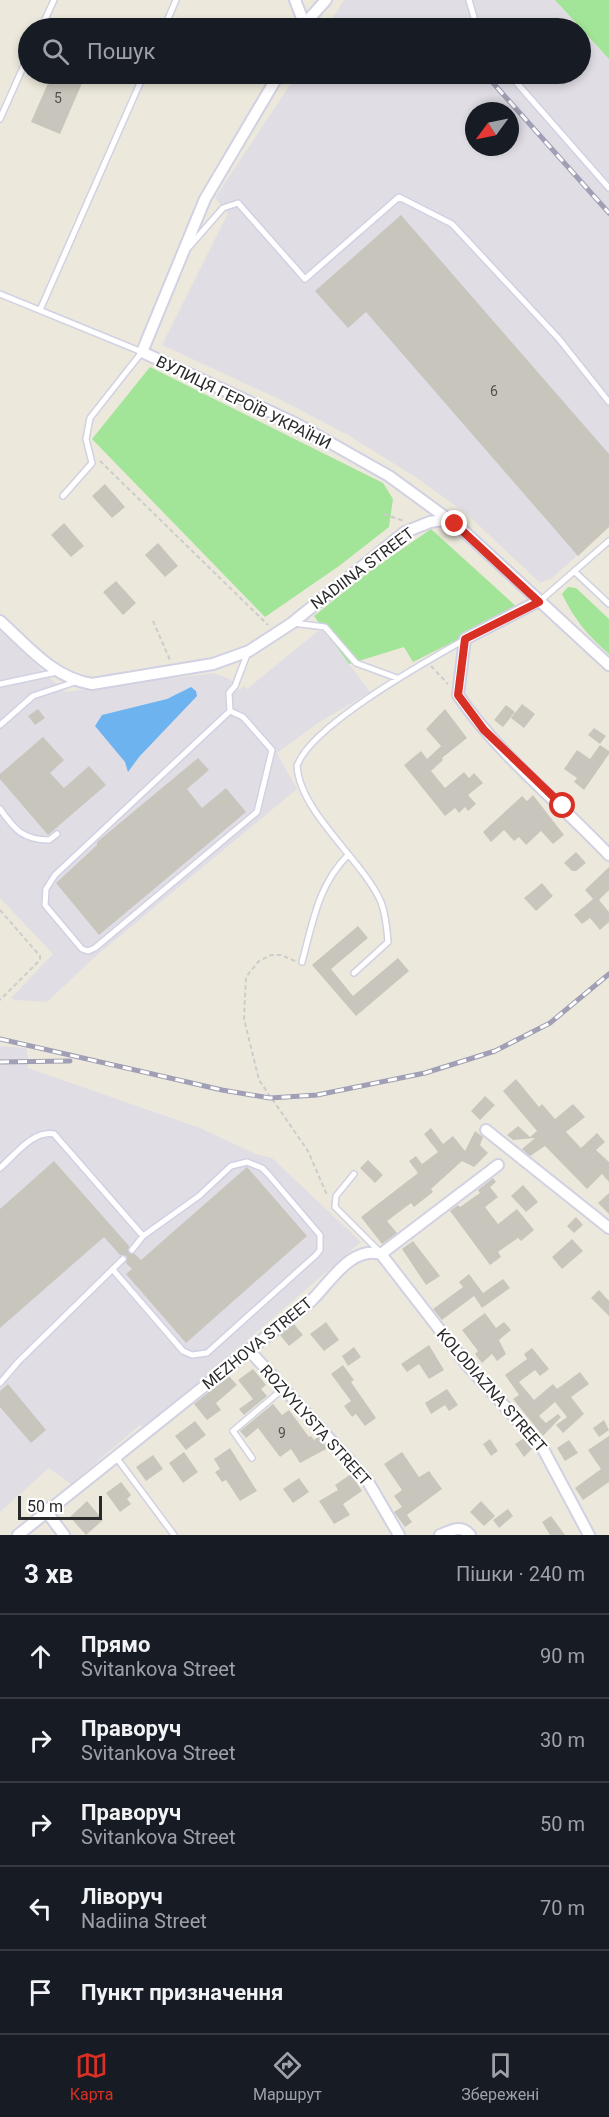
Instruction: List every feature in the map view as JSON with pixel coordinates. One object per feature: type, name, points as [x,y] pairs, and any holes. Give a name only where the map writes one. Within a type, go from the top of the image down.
[{"type":"street","points":[[294,0],[300,18]]},
{"type":"street","points":[[309,18],[326,0]]},
{"type":"street","name":"ВУЛИЦЯ ГЕРОЇВ УКРАЇНИ","points":[[273,84],[205,199],[142,352],[297,424],[389,476],[455,524]]},
{"type":"street","name":"NADIINA STREET","points":[[76,681],[92,684],[173,671],[213,664],[249,651],[292,623],[413,528],[443,520],[455,524]]},
{"type":"street","points":[[455,524],[609,665]]},
{"type":"street","points":[[539,602],[465,639],[458,695],[484,730],[568,811],[609,855]]},
{"type":"street","points":[[0,621],[57,672],[76,681]]},
{"type":"street","points":[[486,1130],[609,1228]]},
{"type":"street","name":"MEZHOVA STREET","points":[[18,1535],[248,1349],[311,1301],[330,1278],[355,1257],[366,1252],[381,1254],[498,1165]]},
{"type":"street","name":"KOLODIAZNA STREET","points":[[381,1254],[467,1365],[542,1447],[589,1535]]},
{"type":"street","name":"ROZVYLYSTA STREET","points":[[248,1349],[367,1480],[399,1535]]},
{"type":"street","points":[[49,1508],[49,1515],[64,1535]]},
{"type":"street","points":[[440,1535],[461,1528],[470,1535]]},
{"type":"lane","points":[[45,18],[53,0]]},
{"type":"lane","points":[[168,18],[176,0]]},
{"type":"lane","points":[[469,0],[474,18]]},
{"type":"lane","points":[[0,119],[18,78]]},
{"type":"lane","points":[[40,310],[140,84]]},
{"type":"lane","points":[[517,84],[609,188]]},
{"type":"lane","points":[[185,251],[223,208],[238,203],[305,279],[399,197],[452,224],[559,339],[609,402]]},
{"type":"lane","points":[[0,294],[142,352],[90,418],[86,439],[92,453],[92,463],[63,495]]},
{"type":"lane","points":[[539,602],[609,541]]},
{"type":"lane","points":[[574,571],[609,604]]},
{"type":"lane","points":[[292,623],[325,627],[356,663],[397,678]]},
{"type":"lane","points":[[354,973],[388,942],[386,918],[381,902],[305,792],[297,766],[305,750],[316,740],[397,678],[465,639]]},
{"type":"lane","points":[[230,711],[229,693],[235,686],[249,651]]},
{"type":"lane","points":[[0,684],[57,672]]},
{"type":"lane","points":[[0,725],[33,696],[76,681]]},
{"type":"lane","points":[[230,711],[243,717],[272,750],[257,812],[94,948],[88,951],[82,949],[45,905],[46,889],[55,875],[230,711]]},
{"type":"lane","points":[[0,809],[16,832],[22,836],[49,840],[57,834]]},
{"type":"lane","points":[[302,962],[323,887],[348,855]]},
{"type":"lane","points":[[0,1168],[37,1135],[45,1132],[54,1134],[143,1236]]},
{"type":"lane","points":[[114,1271],[183,1351],[200,1355],[207,1353],[316,1255],[322,1243],[320,1235],[268,1174],[262,1168],[247,1162],[231,1166],[199,1196],[143,1236],[132,1250]]},
{"type":"lane","points":[[354,1174],[336,1196],[335,1207],[381,1254]]},
{"type":"lane","points":[[0,1383],[18,1362],[114,1271],[123,1259]]},
{"type":"lane","points":[[252,1458],[233,1431],[284,1388]]},
{"type":"lane","points":[[116,1457],[174,1535]]},
{"type":"path","points":[[92,453],[277,633]]},
{"type":"path","points":[[384,514],[403,520],[413,528]]},
{"type":"path","points":[[153,621],[164,642],[173,671]]},
{"type":"path","points":[[426,661],[458,695]]},
{"type":"path","points":[[0,910],[40,956],[40,960],[0,1000]]},
{"type":"path","points":[[302,962],[281,955],[271,955],[259,961],[246,977],[244,1019],[259,1080],[308,1151],[328,1197]]},
{"type":"shaded area","points":[[344,0],[555,0],[571,18],[332,18]]},
{"type":"shaded area","points":[[591,40],[609,59],[609,527],[552,578],[540,583],[467,514],[417,478],[348,435],[281,400],[162,345],[228,213],[215,198],[290,84],[591,84]]},
{"type":"shaded area","points":[[0,631],[65,692],[214,673],[230,679],[239,690],[244,686],[247,689],[318,631],[324,631],[370,692],[318,723],[277,753],[297,789],[97,955],[47,1002],[15,1000],[11,998],[53,954],[0,898]]},
{"type":"shaded area","points":[[0,1046],[27,1048],[28,1068],[200,1128],[256,1154],[272,1158],[361,1242],[186,1393],[143,1427],[140,1425],[71,1484],[49,1468],[0,1512]]},
{"type":"green space","points":[[555,0],[609,0],[609,59],[591,39],[591,18],[571,18]]},
{"type":"green space","points":[[150,367],[383,483],[393,499],[389,527],[339,566],[265,617],[92,439]]},
{"type":"green space","points":[[431,529],[519,609],[413,662],[404,647],[349,664],[314,616],[369,572]]},
{"type":"green space","points":[[568,587],[576,588],[609,619],[609,654],[588,634],[571,611],[562,594]]},
{"type":"water","points":[[191,687],[196,691],[197,696],[139,757],[128,772],[125,762],[95,726],[102,715],[167,699]]},
{"type":"building","points":[[48,84],[82,84],[60,134],[31,122]]},
{"type":"building","points":[[401,215],[609,454],[609,527],[578,556],[366,312],[348,328],[315,291]]},
{"type":"building","points":[[105,484],[125,507],[112,518],[92,496]]},
{"type":"building","points":[[64,523],[84,546],[71,557],[51,535]]},
{"type":"building","points":[[158,543],[178,566],[165,577],[145,555]]},
{"type":"building","points":[[116,581],[136,603],[123,615],[103,592]]},
{"type":"building","points":[[522,704],[535,714],[524,728],[511,718]]},
{"type":"building","points":[[506,705],[515,712],[503,727],[494,720]]},
{"type":"building","points":[[38,709],[45,718],[35,725],[28,716]]},
{"type":"building","points":[[445,709],[467,738],[442,758],[443,760],[431,771],[445,788],[464,772],[469,778],[474,773],[483,783],[468,795],[476,804],[468,811],[465,807],[459,813],[455,808],[445,816],[404,765],[421,751],[427,759],[441,746],[426,729]]},
{"type":"building","points":[[594,728],[606,736],[600,744],[588,735]]},
{"type":"building","points":[[43,737],[64,760],[50,773],[64,788],[89,766],[106,785],[48,835],[0,779],[0,774]]},
{"type":"building","points":[[600,745],[609,751],[609,754],[584,790],[574,782],[577,778],[564,769],[577,750],[590,759]]},
{"type":"building","points":[[198,758],[209,770],[187,789],[202,808],[226,788],[246,812],[99,935],[56,883],[97,845],[97,842]]},
{"type":"building","points":[[533,795],[564,835],[553,844],[541,831],[526,845],[519,837],[514,841],[504,830],[491,842],[483,832],[522,796],[527,801]]},
{"type":"building","points":[[576,852],[586,863],[576,871],[572,871],[564,863]]},
{"type":"building","points":[[609,867],[609,890],[599,900],[609,912],[609,922],[600,930],[590,918],[582,924],[574,915],[593,899],[585,890]]},
{"type":"building","points":[[542,883],[553,896],[536,911],[524,898]]},
{"type":"building","points":[[358,926],[368,938],[331,969],[353,996],[398,958],[409,971],[356,1016],[312,965]]},
{"type":"building","points":[[516,1079],[539,1107],[542,1104],[555,1119],[573,1104],[585,1117],[566,1132],[581,1148],[597,1133],[605,1142],[596,1150],[609,1162],[609,1182],[602,1174],[587,1189],[545,1146],[530,1156],[522,1149],[535,1138],[513,1140],[507,1135],[518,1126],[530,1137],[537,1131],[503,1091]]},
{"type":"building","points":[[485,1096],[495,1105],[480,1120],[471,1111]]},
{"type":"building","points":[[431,1128],[443,1144],[453,1136],[465,1151],[475,1131],[483,1137],[480,1145],[488,1153],[474,1167],[462,1161],[431,1189],[433,1192],[414,1207],[411,1203],[387,1221],[397,1233],[382,1244],[361,1217],[418,1173],[409,1161],[416,1156],[422,1164],[438,1152],[424,1134]]},
{"type":"building","points":[[368,1160],[383,1175],[375,1183],[360,1168]]},
{"type":"building","points":[[54,1161],[129,1246],[129,1253],[135,1254],[141,1260],[247,1167],[307,1236],[186,1343],[126,1274],[132,1269],[126,1263],[127,1256],[120,1255],[104,1237],[0,1328],[0,1209]]},
{"type":"building","points":[[493,1178],[496,1182],[490,1187],[498,1197],[485,1207],[498,1224],[517,1209],[534,1230],[521,1241],[518,1238],[498,1252],[501,1257],[490,1265],[450,1211],[480,1193],[478,1190]]},
{"type":"building","points":[[523,1185],[538,1202],[526,1212],[511,1196]]},
{"type":"building","points":[[609,1193],[609,1214],[598,1203]]},
{"type":"building","points":[[576,1217],[583,1225],[574,1233],[567,1226]]},
{"type":"building","points":[[572,1239],[583,1251],[562,1269],[552,1257]]},
{"type":"building","points":[[413,1241],[440,1276],[426,1285],[402,1249]]},
{"type":"building","points":[[469,1274],[483,1293],[503,1279],[510,1288],[482,1308],[474,1296],[442,1320],[433,1309],[463,1287],[459,1282]]},
{"type":"building","points":[[599,1290],[609,1301],[609,1316],[591,1298]]},
{"type":"building","points":[[485,1313],[496,1328],[504,1322],[511,1330],[499,1340],[506,1354],[497,1361],[492,1354],[482,1363],[475,1354],[478,1351],[462,1330]]},
{"type":"building","points":[[326,1322],[339,1340],[324,1351],[310,1334]]},
{"type":"building","points":[[294,1324],[303,1335],[289,1346],[280,1335]]},
{"type":"building","points":[[429,1345],[444,1370],[429,1379],[419,1364],[407,1372],[401,1364]]},
{"type":"building","points":[[354,1347],[361,1357],[348,1366],[342,1356]]},
{"type":"building","points":[[532,1348],[549,1369],[540,1376],[535,1370],[519,1382],[534,1400],[553,1384],[557,1389],[580,1372],[589,1384],[571,1397],[584,1414],[563,1433],[556,1425],[567,1417],[555,1402],[539,1416],[546,1423],[558,1414],[561,1417],[543,1436],[513,1399],[519,1395],[505,1375],[527,1359],[524,1354]]},
{"type":"building","points":[[343,1365],[354,1380],[351,1382],[376,1418],[365,1426],[356,1414],[352,1417],[344,1406],[351,1401],[331,1374]]},
{"type":"building","points":[[253,1369],[266,1385],[261,1389],[267,1396],[244,1415],[239,1409],[253,1399],[238,1380]]},
{"type":"building","points":[[229,1376],[237,1385],[216,1403],[221,1410],[207,1420],[194,1404]]},
{"type":"building","points":[[8,1384],[46,1430],[31,1443],[0,1407],[0,1391]]},
{"type":"building","points":[[447,1389],[458,1405],[449,1411],[445,1405],[431,1414],[425,1403]]},
{"type":"building","points":[[273,1404],[282,1415],[289,1410],[309,1437],[311,1436],[314,1440],[318,1437],[328,1448],[300,1463],[291,1449],[280,1457],[258,1428],[246,1438],[240,1431]]},
{"type":"building","points":[[604,1420],[609,1430],[599,1437],[593,1428]]},
{"type":"building","points":[[195,1421],[206,1435],[186,1450],[175,1436]]},
{"type":"building","points":[[609,1436],[609,1482],[583,1500],[575,1488],[601,1469],[588,1450]]},
{"type":"building","points":[[524,1438],[532,1449],[524,1457],[515,1444]]},
{"type":"building","points":[[490,1439],[498,1451],[491,1456],[483,1444]]},
{"type":"building","points":[[569,1440],[578,1453],[565,1461],[557,1448]]},
{"type":"building","points":[[230,1448],[257,1491],[240,1501],[226,1480],[222,1482],[215,1472],[220,1469],[214,1459]]},
{"type":"building","points":[[184,1452],[198,1472],[183,1483],[169,1463]]},
{"type":"building","points":[[402,1452],[419,1477],[429,1471],[442,1489],[407,1515],[412,1522],[405,1527],[394,1512],[402,1507],[394,1496],[402,1490],[384,1464]]},
{"type":"building","points":[[153,1455],[163,1469],[146,1481],[136,1467]]},
{"type":"building","points":[[351,1474],[362,1491],[343,1504],[350,1515],[334,1524],[319,1501],[338,1490],[335,1485]]},
{"type":"building","points":[[299,1478],[309,1492],[293,1503],[283,1489]]},
{"type":"building","points":[[121,1482],[131,1495],[127,1499],[131,1504],[120,1512],[106,1493]]},
{"type":"building","points":[[87,1501],[103,1520],[86,1535],[70,1517]]},
{"type":"building","points":[[481,1501],[495,1516],[484,1526],[470,1512]]},
{"type":"building","points":[[508,1509],[513,1516],[499,1528],[493,1520]]},
{"type":"building","points":[[551,1516],[565,1535],[550,1535],[542,1522]]},
{"type":"railway","points":[[494,84],[609,213]]},
{"type":"railway","points":[[0,1039],[222,1090],[270,1098],[317,1095],[425,1073],[495,1051],[550,1023],[609,974]]},
{"type":"railway","points":[[0,1062],[70,1061]]},
{"type":"route","points":[[455,524],[539,602],[465,639],[458,695],[484,730],[563,806]]}]
